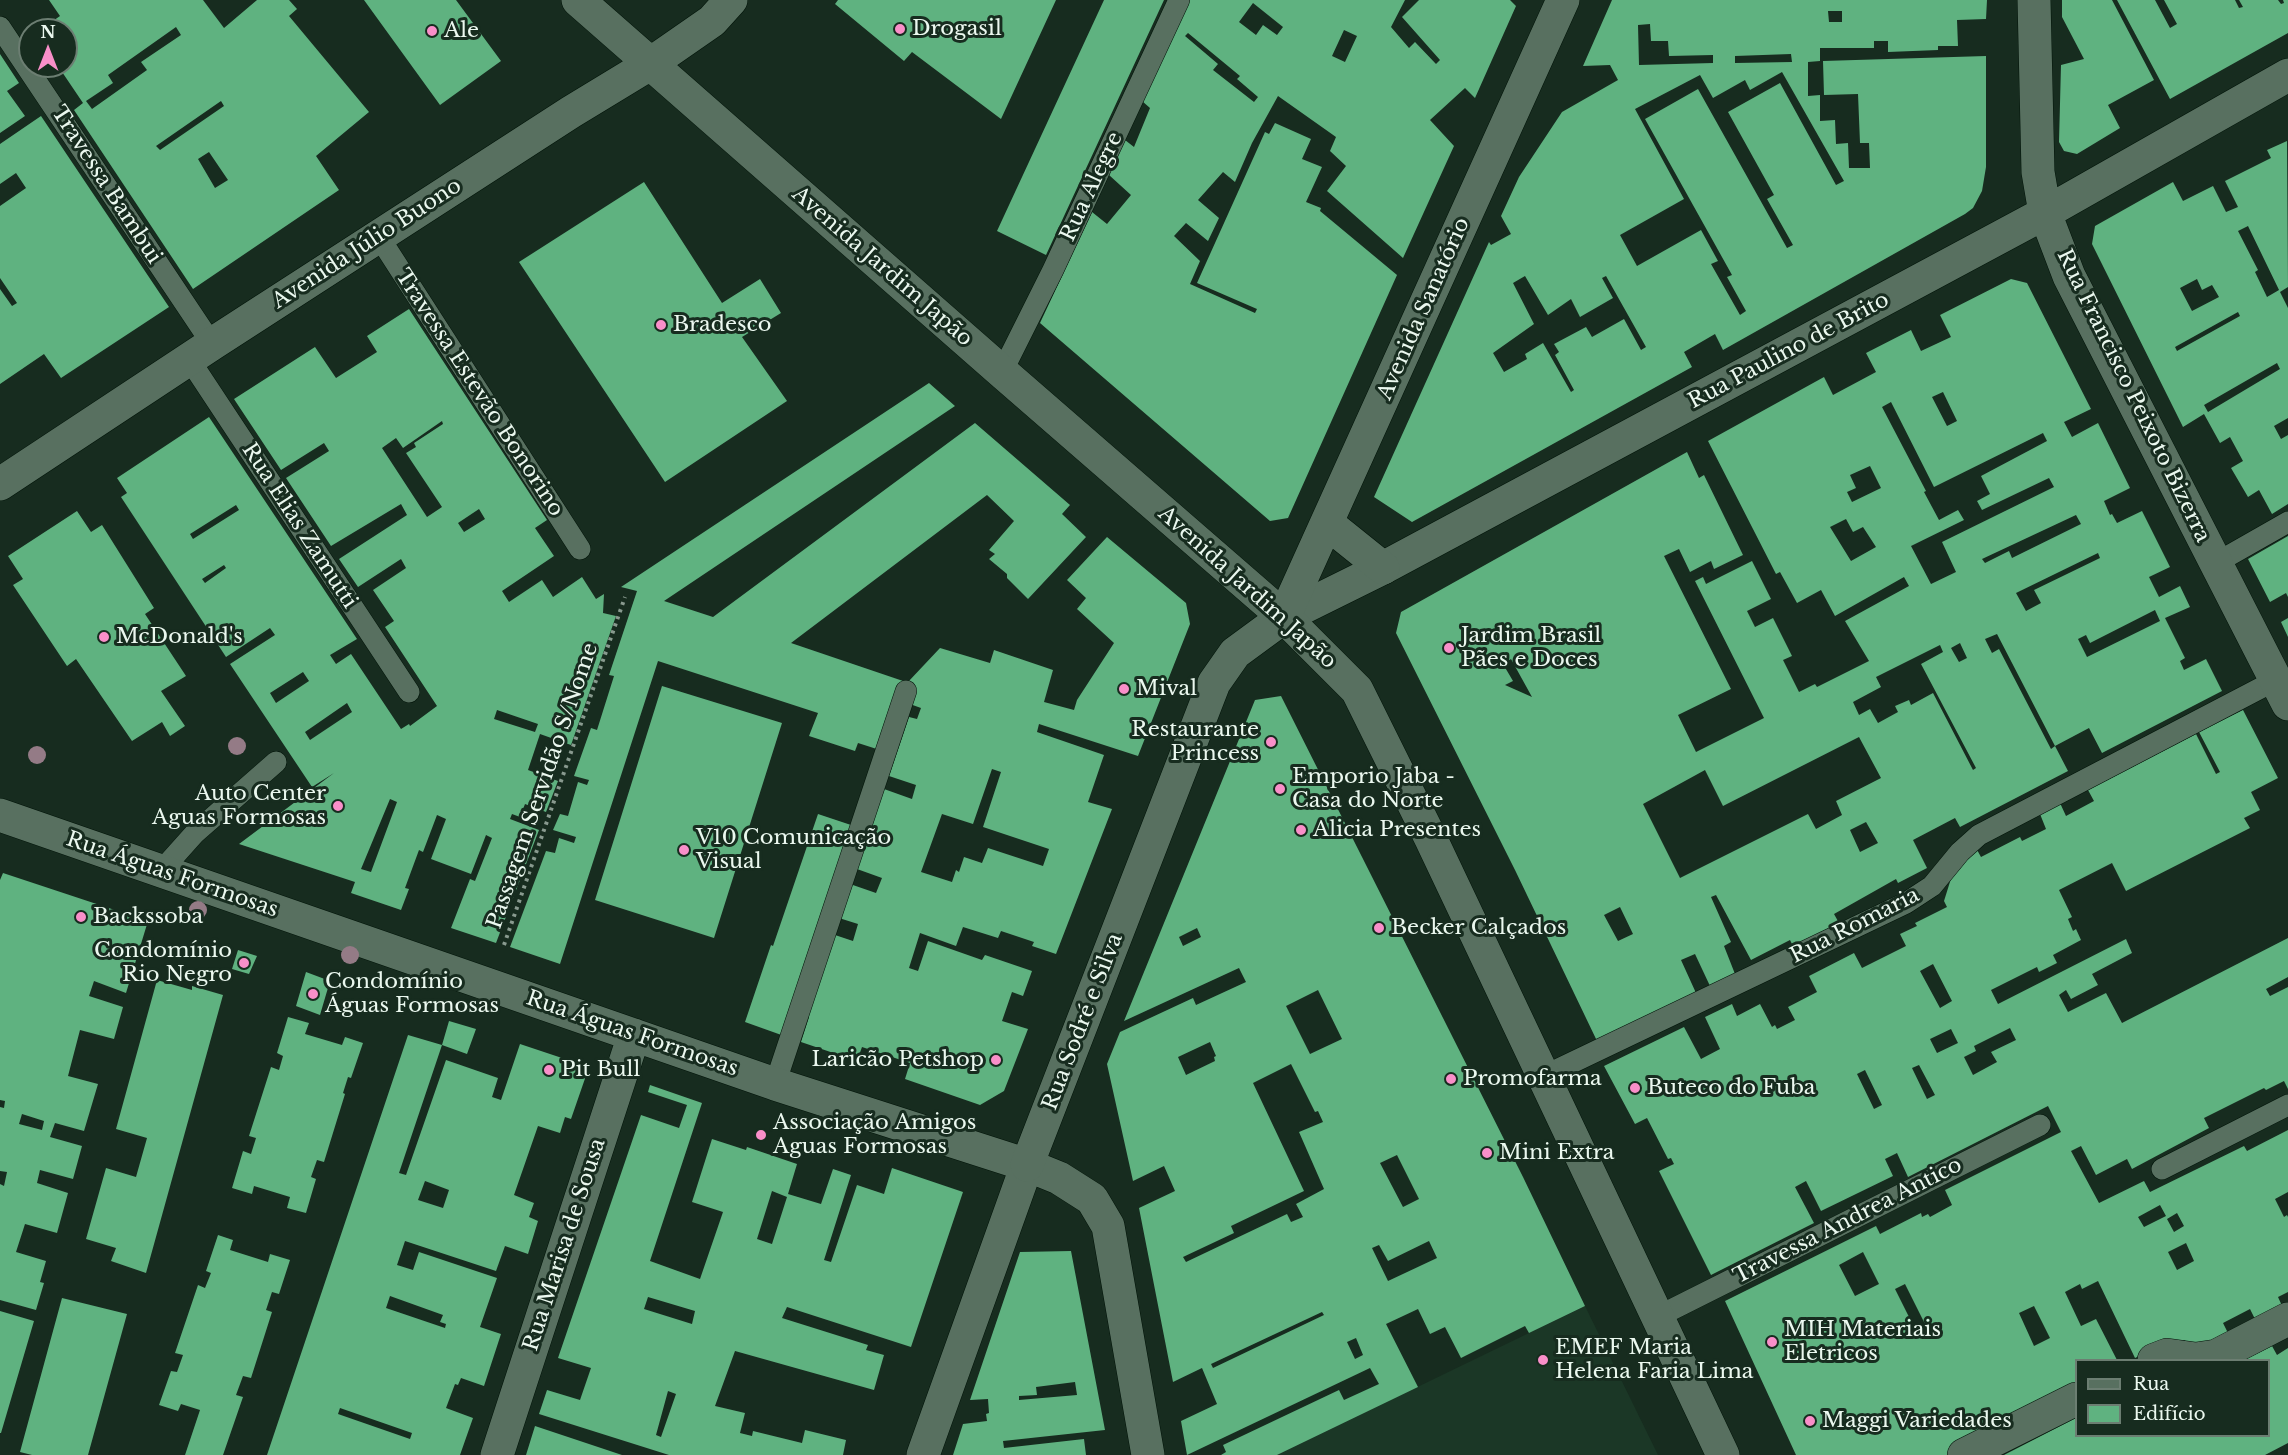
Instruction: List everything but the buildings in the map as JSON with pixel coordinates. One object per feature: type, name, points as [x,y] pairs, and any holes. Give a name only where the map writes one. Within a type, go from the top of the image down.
[{"type":"street","name":"Avenida Jardim Japão","points":[[578,0],[1284,616],[1357,690],[1426,829],[1723,1455]]},
{"type":"street","name":"Avenida Júlio Buono","points":[[0,484],[200,352],[650,64],[712,21],[731,0]]},
{"type":"street","name":"Avenida Sanatório","points":[[1284,616],[1563,0]]},
{"type":"street","name":"Rua Francisco Peixoto Bizerra","points":[[2034,0],[2038,172],[2045,213],[2069,276],[2282,692]]},
{"type":"street","name":"Rua Paulino de Brito","points":[[1284,616],[1383,568],[2045,213],[2288,75]]},
{"type":"street","points":[[1327,524],[1383,568]]},
{"type":"street","name":"Rua Sodré e Silva","points":[[923,1455],[1027,1165],[1214,684],[1235,653],[1284,616]]},
{"type":"street","name":"Rua Águas Formosas","points":[[0,815],[775,1084],[1027,1165],[1059,1178],[1092,1199],[1108,1226],[1148,1455]]},
{"type":"street","name":"Rua Marisa de Sousa","points":[[497,1455],[634,1035]]},
{"type":"street","points":[[2157,1359],[2167,1355],[2196,1359],[2216,1356],[2288,1319]]},
{"type":"street","points":[[1964,1455],[2075,1400]]},
{"type":"lane","name":"Rua Alegre","points":[[1002,372],[1053,270],[1179,0]]},
{"type":"lane","name":"Travessa Bambui","points":[[0,27],[200,352]]},
{"type":"lane","name":"Travessa Estevão Bonorino","points":[[379,237],[580,549]]},
{"type":"lane","name":"Rua Elias Zamutti","points":[[200,352],[410,693]]},
{"type":"lane","points":[[2216,564],[2288,522]]},
{"type":"lane","points":[[775,1084],[906,691]]},
{"type":"lane","name":"Rua Romaria","points":[[1542,1077],[1906,903],[1932,886],[1960,852],[1979,835],[2282,692]]},
{"type":"lane","points":[[161,871],[195,833],[276,762]]},
{"type":"lane","points":[[2162,1169],[2288,1105]]},
{"type":"lane","name":"Travessa Andrea Antico","points":[[1657,1317],[2040,1125]]},
{"type":"path","name":"Passagem Servidão S/Nome","points":[[489,985],[625,597]]},
{"type":"shaded area","name":"EMEF Maria Helena Faria Lima","points":[[1585,1306],[1658,1455],[1277,1455],[1529,1333]]},
{"type":"place","name":"Drogasil","points":[[900,29]]},
{"type":"place","name":"Ale","points":[[432,31]]},
{"type":"place","name":"Bradesco","points":[[661,325]]},
{"type":"place","name":"McDonald's","points":[[104,637]]},
{"type":"place","name":"Jardim Brasil Pães e Doces","points":[[1449,648]]},
{"type":"place","name":"Mival","points":[[1124,689]]},
{"type":"place","name":"Restaurante Princess","points":[[1271,742]]},
{"type":"place","name":"Emporio Jaba - Casa do Norte","points":[[1280,789]]},
{"type":"place","name":"Auto Center Aguas Formosas","points":[[338,806]]},
{"type":"place","name":"Alicia Presentes","points":[[1301,830]]},
{"type":"place","name":"V10 Comunicação Visual","points":[[684,850]]},
{"type":"place","name":"Backssoba","points":[[81,917]]},
{"type":"place","name":"Becker Calçados","points":[[1379,928]]},
{"type":"place","name":"Condomínio Rio Negro","points":[[244,963]]},
{"type":"place","name":"Condomínio Águas Formosas","points":[[313,994]]},
{"type":"place","name":"Laricão Petshop","points":[[996,1060]]},
{"type":"place","name":"Pit Bull","points":[[549,1070]]},
{"type":"place","name":"Promofarma","points":[[1451,1079]]},
{"type":"place","name":"Buteco do Fuba","points":[[1635,1088]]},
{"type":"place","name":"Associação Amigos Aguas Formosas","points":[[761,1135]]},
{"type":"place","name":"Mini Extra","points":[[1487,1153]]},
{"type":"place","name":"MIH Materiais Eletricos","points":[[1772,1342]]},
{"type":"place","name":"EMEF Maria Helena Faria Lima","points":[[1543,1360]]},
{"type":"place","name":"Maggi Variedades","points":[[1810,1421]]}]
